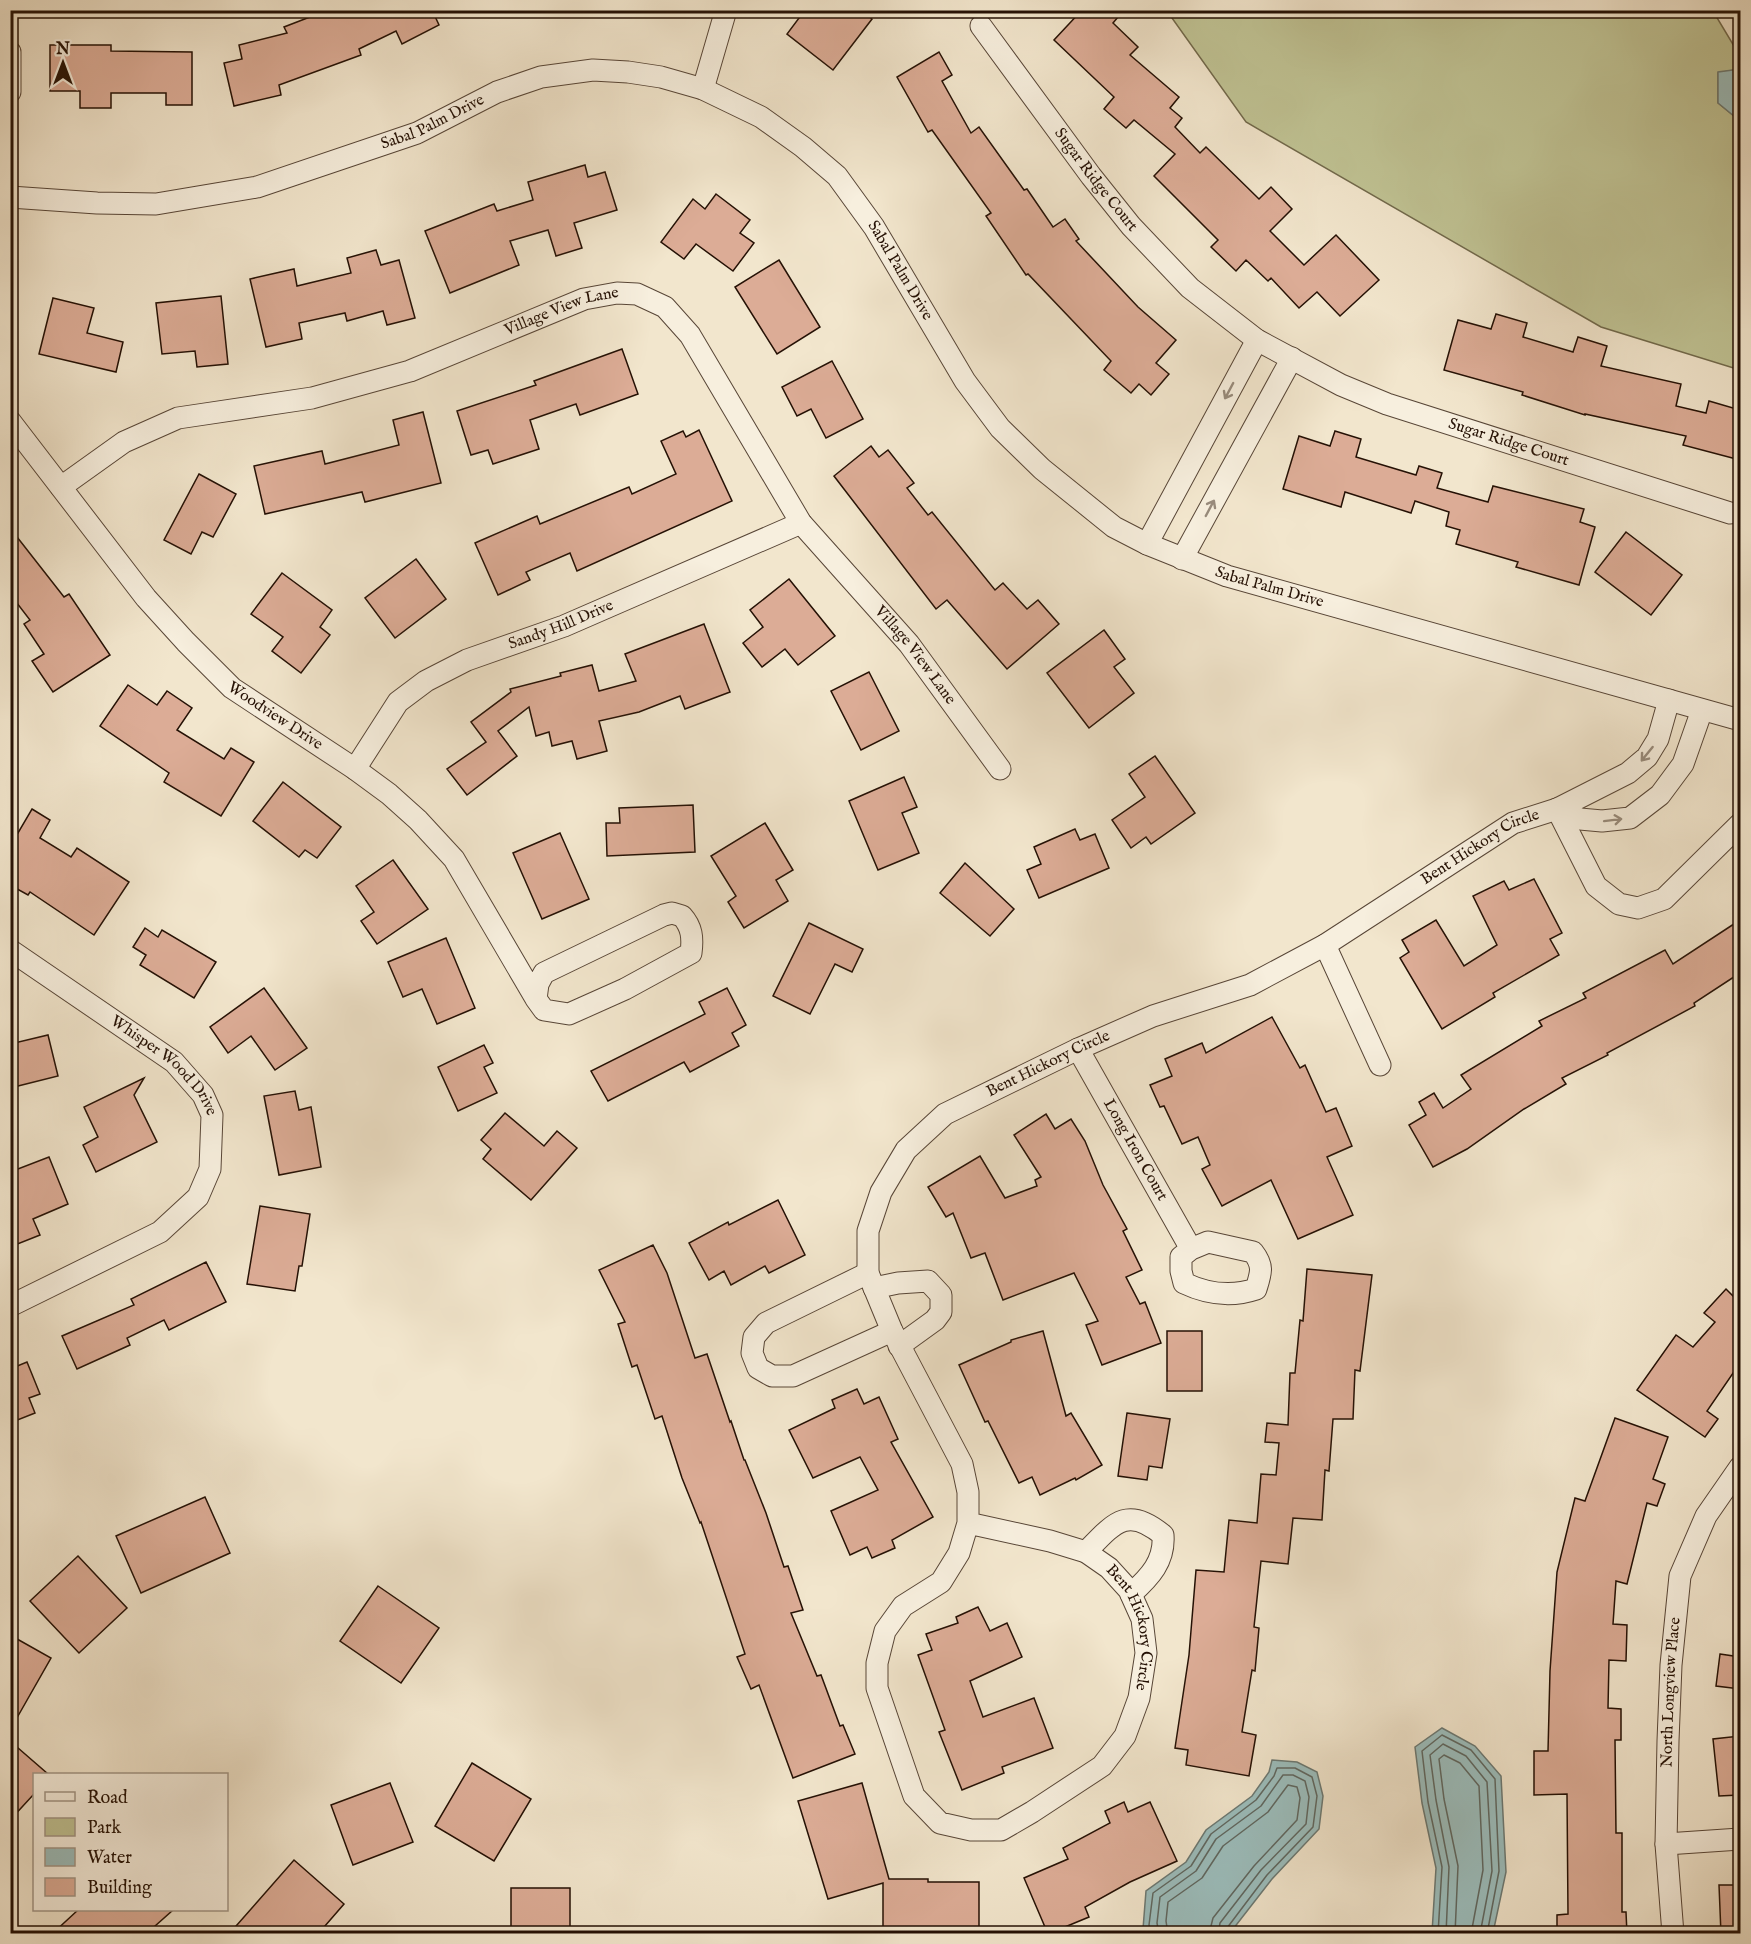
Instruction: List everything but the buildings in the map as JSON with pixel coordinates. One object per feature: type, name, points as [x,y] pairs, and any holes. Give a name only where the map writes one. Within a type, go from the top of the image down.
[{"type":"street","points":[[703,89],[726,10]]},
{"type":"street","name":"Sugar Ridge Court","points":[[981,26],[1091,176],[1131,226],[1190,288],[1257,340],[1341,385],[1387,404],[1730,513]]},
{"type":"street","points":[[10,52],[10,92]]},
{"type":"street","name":"Sabal Palm Drive","points":[[10,197],[97,203],[156,204],[257,187],[417,133],[497,92],[541,77],[593,70],[661,76],[703,89],[761,117],[803,147],[837,176],[874,227],[965,381],[1000,428],[1042,469],[1114,526],[1147,544],[1227,576],[1740,720]]},
{"type":"street","name":"Village View Lane","points":[[61,487],[124,442],[178,418],[312,398],[410,371],[584,299],[617,293],[637,294],[665,306],[690,335],[801,523],[909,644],[1000,769]]},
{"type":"street","points":[[1147,544],[1257,340]]},
{"type":"street","points":[[1182,559],[1292,358]]},
{"type":"street","name":"Woodview Drive","points":[[12,420],[146,598],[232,688],[389,794],[418,820],[454,859],[536,999]]},
{"type":"street","name":"Sandy Hill Drive","points":[[355,769],[398,702],[426,681],[467,660],[564,626],[801,523]]},
{"type":"street","name":"Bent Hickory Circle","points":[[968,1523],[1050,1541],[1086,1552],[1109,1568],[1131,1594],[1142,1619],[1146,1653],[1139,1698],[1125,1736],[1102,1766],[1001,1830],[971,1830],[940,1822],[914,1796],[877,1688],[877,1663],[885,1631],[903,1606],[941,1582],[959,1553],[968,1523],[969,1492],[962,1464],[896,1338],[871,1280],[868,1231],[881,1192],[906,1150],[945,1114],[1078,1049],[1153,1016],[1250,985],[1325,945],[1514,823],[1557,809],[1628,773],[1647,757],[1658,739],[1669,700]]},
{"type":"street","name":"Bent Hickory Circle","points":[[1557,809],[1580,819],[1602,822],[1629,818],[1660,795],[1683,764],[1702,710]]},
{"type":"street","points":[[1557,809],[1596,886],[1619,904],[1638,908],[1664,899],[1740,824]]},
{"type":"street","points":[[672,913],[682,916],[690,928],[693,938],[691,953],[625,989],[569,1014],[544,1010],[536,999],[537,984],[544,974],[664,915],[672,913]]},
{"type":"street","points":[[1325,945],[1380,1065]]},
{"type":"street","name":"Whisper Wood Drive","points":[[10,950],[174,1062],[203,1095],[212,1115],[210,1169],[198,1197],[160,1232],[10,1306]]},
{"type":"street","name":"Long Iron Court","points":[[1078,1049],[1191,1249]]},
{"type":"street","points":[[871,1280],[898,1283],[928,1281],[941,1294],[941,1312],[934,1320],[896,1338],[793,1376],[772,1376],[758,1368],[752,1353],[754,1337],[766,1323],[871,1280]]},
{"type":"street","name":"North Longview Place","points":[[1673,1934],[1666,1844],[1671,1665],[1680,1576],[1707,1516],[1740,1467]]},
{"type":"street","points":[[1086,1552],[1119,1522],[1133,1518],[1149,1523],[1163,1535],[1164,1549],[1152,1575],[1131,1594]]},
{"type":"street","points":[[1666,1844],[1740,1839]]},
{"type":"green space","points":[[1167,11],[1713,11],[1740,56],[1740,69],[1718,73],[1718,103],[1740,121],[1740,370],[1601,327],[1246,122]]},
{"type":"water","points":[[1740,69],[1740,121],[1718,103],[1718,72]]},
{"type":"water","points":[[1442,1728],[1475,1746],[1501,1776],[1506,1872],[1493,1933],[1432,1933],[1436,1868],[1422,1803],[1415,1747]]},
{"type":"water","points":[[1272,1760],[1297,1762],[1317,1772],[1323,1796],[1319,1829],[1272,1879],[1230,1933],[1150,1934],[1143,1929],[1146,1891],[1186,1862],[1206,1830],[1252,1796],[1269,1772]]}]
